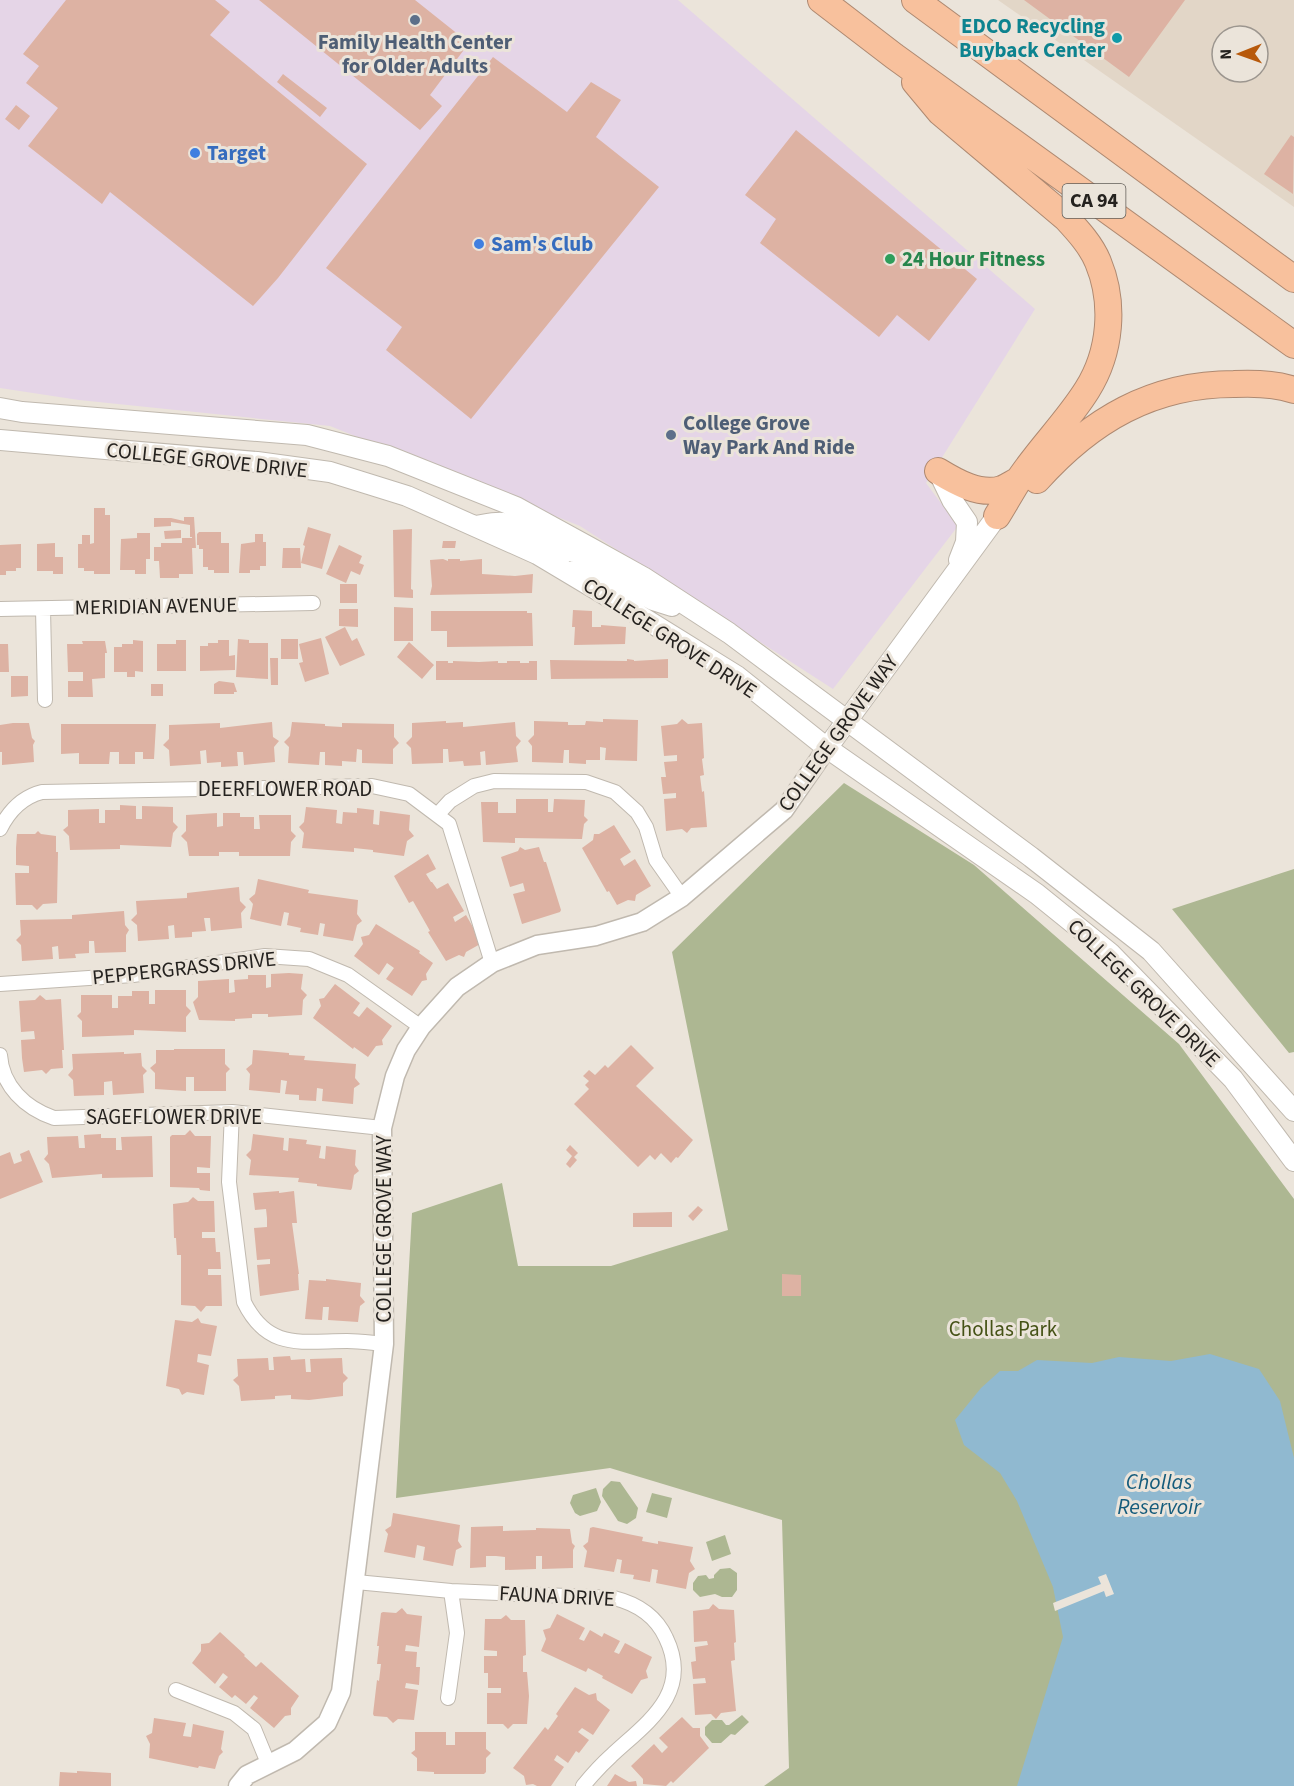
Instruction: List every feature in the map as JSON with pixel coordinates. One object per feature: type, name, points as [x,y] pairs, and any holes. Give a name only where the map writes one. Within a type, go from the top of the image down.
[{"type":"highway","name":"CA 94","points":[[822,0],[894,56],[1294,345]]},
{"type":"highway","name":"CA 94","points":[[915,0],[1294,279]]},
{"type":"highway","points":[[894,56],[940,112],[1066,218],[1084,238],[1098,262],[1107,292],[1106,343],[1099,365],[1087,389],[1019,480],[997,516]]},
{"type":"highway","points":[[997,516],[1029,490],[1059,456],[1116,412],[1149,398],[1184,388],[1215,384],[1252,383],[1294,390]]},
{"type":"highway","points":[[938,471],[969,487],[988,491],[1001,489],[1019,480]]},
{"type":"main road","name":"COLLEGE GROVE DRIVE","points":[[0,408],[22,412],[307,435],[399,460],[516,507],[643,577],[729,633],[1031,857],[1151,951],[1294,1111]]},
{"type":"main road","name":"COLLEGE GROVE DRIVE","points":[[0,440],[257,462],[330,472],[407,496],[537,554],[737,676],[826,748],[1037,894],[1110,953],[1233,1079],[1294,1161]]},
{"type":"main road","points":[[938,471],[952,500],[967,522],[966,542],[953,577]]},
{"type":"main road","name":"COLLEGE GROVE WAY","points":[[826,748],[997,516]]},
{"type":"main road","points":[[475,526],[503,523],[564,551],[578,552],[589,547]]},
{"type":"main road","points":[[570,573],[583,568],[594,568],[670,606],[690,607]]},
{"type":"street","name":"MERIDIAN AVENUE","points":[[0,609],[313,603]]},
{"type":"street","points":[[44,609],[45,700]]},
{"type":"street","name":"COLLEGE GROVE WAY","points":[[238,1786],[247,1775],[295,1751],[327,1723],[341,1692],[384,1344],[382,1128],[395,1076],[406,1050],[421,1027],[457,987],[492,963],[537,945],[596,936],[642,922],[682,897],[784,810],[826,748]]},
{"type":"street","points":[[438,814],[450,801],[474,786],[494,781],[586,783],[615,792],[638,812],[646,827],[656,861],[682,897]]},
{"type":"street","name":"DEERFLOWER ROAD","points":[[0,829],[8,814],[29,795],[42,792],[372,786],[409,794],[449,824],[492,963]]},
{"type":"street","name":"PEPPERGRASS DRIVE","points":[[0,984],[133,975],[265,957],[309,959],[348,975],[421,1027]]},
{"type":"street","name":"SAGEFLOWER DRIVE","points":[[0,1055],[5,1077],[18,1096],[35,1110],[54,1118],[232,1112],[382,1128]]},
{"type":"street","points":[[232,1112],[229,1182],[243,1302],[247,1309],[264,1328],[282,1339],[302,1343],[350,1341],[384,1344]]},
{"type":"street","name":"FAUNA DRIVE","points":[[356,1582],[451,1591],[614,1598],[626,1601],[642,1610],[656,1622],[669,1643],[673,1667],[671,1685],[665,1702],[651,1721],[612,1755],[583,1786]]},
{"type":"street","points":[[448,1698],[457,1633],[451,1591]]},
{"type":"street","points":[[176,1690],[234,1713],[254,1729],[268,1763]]},
{"type":"shaded area","points":[[0,0],[678,0],[1035,309],[926,483],[958,526],[833,689],[580,526],[330,426],[79,400],[0,388]]},
{"type":"shaded area","points":[[998,0],[1294,0],[1294,207]]},
{"type":"green space","name":"Chollas Park","points":[[844,783],[974,865],[1179,1044],[1294,1199],[1294,1786],[764,1786],[789,1768],[782,1520],[610,1468],[396,1498],[412,1213],[502,1183],[518,1266],[611,1266],[728,1230],[672,952]]},
{"type":"green space","points":[[1294,869],[1294,1052],[1289,1053],[1172,909]]},
{"type":"green space","points":[[611,1481],[620,1482],[638,1508],[636,1518],[627,1524],[618,1521],[602,1496],[603,1489]]},
{"type":"green space","points":[[596,1488],[601,1502],[597,1511],[580,1516],[575,1513],[570,1503],[573,1495]]},
{"type":"green space","points":[[652,1493],[672,1498],[667,1518],[646,1512]]},
{"type":"green space","points":[[725,1535],[731,1554],[712,1561],[706,1542]]},
{"type":"green space","points":[[730,1568],[737,1573],[737,1590],[732,1597],[715,1594],[700,1597],[693,1590],[693,1583],[698,1576],[706,1575],[709,1579],[714,1578],[720,1569]]},
{"type":"green space","points":[[742,1715],[749,1722],[735,1735],[731,1734],[721,1743],[712,1743],[705,1735],[705,1727],[712,1720],[722,1720],[729,1725]]},
{"type":"water","name":"Chollas Reservoir","points":[[1210,1354],[1259,1369],[1280,1401],[1294,1458],[1294,1786],[1017,1786],[1063,1637],[1053,1587],[1017,1501],[1000,1473],[964,1445],[955,1420],[981,1388],[1000,1371],[1018,1371],[1037,1360],[1092,1363],[1119,1357],[1171,1361]]},
{"type":"pier","points":[[1106,1574],[1114,1594],[1106,1597],[1104,1591],[1055,1611],[1053,1603],[1101,1584],[1098,1577]]},
{"type":"building","name":"Target","points":[[66,0],[215,0],[230,12],[210,35],[367,164],[278,278],[253,306],[110,192],[102,204],[28,146],[58,108],[26,83],[39,66],[23,54]]},
{"type":"building","points":[[259,0],[415,0],[469,43],[430,95],[442,106],[420,130]]},
{"type":"building","name":"EDCO Recycling Buyback Center","points":[[1024,0],[1185,0],[1129,77]]},
{"type":"building","name":"Sam's Club","points":[[493,57],[567,112],[591,82],[621,100],[596,137],[659,187],[471,419],[386,350],[402,327],[326,268]]},
{"type":"building","points":[[283,74],[327,108],[320,117],[277,82]]},
{"type":"building","points":[[16,105],[30,116],[19,130],[5,119]]},
{"type":"building","points":[[796,130],[977,279],[929,341],[897,315],[879,337],[760,243],[776,219],[745,195]]},
{"type":"building","points":[[1291,135],[1294,137],[1293,194],[1264,174]]},
{"type":"building","points":[[94,508],[105,508],[105,515],[110,515],[110,574],[94,574],[94,571],[84,571],[84,568],[78,568],[78,544],[82,544],[82,535],[90,535],[90,544],[94,543]]},
{"type":"building","points":[[184,517],[194,517],[196,548],[192,548],[193,574],[179,574],[179,578],[160,578],[159,561],[154,561],[154,547],[161,547],[161,543],[182,543],[182,538],[192,537],[190,537],[190,525],[171,522],[171,526],[154,527],[154,518],[184,521]]},
{"type":"building","points":[[308,527],[331,534],[322,569],[301,563]]},
{"type":"building","points":[[412,529],[411,589],[413,598],[394,597],[393,530]]},
{"type":"building","points":[[181,530],[181,538],[165,539],[164,531]]},
{"type":"building","points":[[199,532],[221,532],[221,543],[229,543],[229,573],[214,573],[214,570],[203,567],[203,549],[199,549],[197,545]]},
{"type":"building","points":[[137,533],[150,533],[150,559],[146,559],[146,574],[135,574],[135,570],[120,570],[121,539],[137,538]]},
{"type":"building","points":[[255,534],[263,534],[263,542],[266,542],[266,566],[260,566],[260,570],[250,570],[250,573],[239,573],[241,544],[255,542]]},
{"type":"building","points":[[443,541],[456,541],[455,548],[442,548]]},
{"type":"building","points":[[55,543],[55,557],[63,557],[63,574],[53,574],[53,571],[37,571],[37,544]]},
{"type":"building","points":[[21,544],[21,568],[16,568],[16,571],[6,571],[6,575],[0,575],[0,545]]},
{"type":"building","points":[[339,545],[362,556],[359,563],[364,565],[360,575],[351,571],[346,583],[326,574]]},
{"type":"building","points":[[283,548],[300,548],[301,568],[282,568]]},
{"type":"building","points":[[448,559],[460,559],[460,561],[482,559],[482,574],[515,576],[533,574],[532,593],[430,595],[432,586],[430,560],[448,561]]},
{"type":"building","points":[[340,584],[357,584],[357,603],[340,603]]},
{"type":"building","points":[[394,607],[413,608],[413,641],[394,641]]},
{"type":"building","points":[[339,609],[358,609],[358,627],[339,626]]},
{"type":"building","points":[[573,610],[592,611],[592,627],[601,627],[601,625],[626,627],[625,644],[574,645]]},
{"type":"building","points":[[431,611],[527,611],[527,613],[532,613],[533,646],[447,647],[447,631],[431,631]]},
{"type":"building","points":[[345,627],[352,641],[357,638],[365,655],[340,666],[325,637]]},
{"type":"building","points":[[321,638],[329,674],[305,682],[299,663],[303,662],[299,644]]},
{"type":"building","points":[[238,639],[249,640],[249,643],[268,643],[268,679],[236,677]]},
{"type":"building","points":[[281,639],[298,639],[298,659],[281,659]]},
{"type":"building","points":[[133,640],[143,641],[143,672],[135,671],[135,677],[127,677],[127,672],[114,672],[114,647],[133,644]]},
{"type":"building","points":[[176,640],[186,640],[186,671],[157,671],[157,644],[176,644]]},
{"type":"building","points":[[218,640],[229,640],[229,656],[235,655],[235,670],[200,671],[200,646],[218,643]]},
{"type":"building","points":[[82,641],[105,641],[107,653],[105,653],[105,678],[92,679],[93,697],[68,697],[68,681],[83,681],[83,672],[68,672],[67,644],[83,644]]},
{"type":"building","points":[[409,642],[434,665],[422,679],[397,657]]},
{"type":"building","points":[[0,644],[8,644],[9,672],[0,672]]},
{"type":"building","points":[[270,658],[278,658],[278,685],[271,685]]},
{"type":"building","points":[[627,659],[634,661],[668,659],[668,678],[551,679],[550,660],[627,661]]},
{"type":"building","points":[[436,661],[507,663],[507,661],[520,661],[520,663],[529,663],[529,661],[537,661],[537,680],[436,680]]},
{"type":"building","points":[[11,676],[28,676],[28,696],[11,697]]},
{"type":"building","points":[[219,681],[234,683],[237,692],[214,694],[214,684]]},
{"type":"building","points":[[151,684],[163,684],[163,696],[151,696]]},
{"type":"building","points":[[603,719],[638,720],[637,761],[605,760],[606,748],[600,747],[600,760],[586,760],[586,764],[569,763],[569,750],[564,750],[563,763],[532,762],[532,746],[528,741],[534,735],[534,721],[585,725],[586,721],[603,722]]},
{"type":"building","points":[[682,719],[688,724],[702,723],[704,758],[702,759],[704,775],[700,776],[702,792],[704,791],[707,827],[691,828],[687,833],[682,829],[666,831],[664,799],[676,798],[676,793],[663,794],[661,777],[666,777],[664,762],[677,761],[677,755],[664,756],[661,726],[677,724]]},
{"type":"building","points":[[446,721],[446,723],[463,722],[463,727],[515,722],[516,736],[521,741],[516,747],[518,762],[486,765],[485,751],[480,752],[481,765],[464,766],[463,761],[449,762],[448,749],[443,749],[443,763],[412,764],[411,748],[406,743],[412,737],[412,723]]},
{"type":"building","points":[[272,722],[273,737],[279,741],[274,747],[275,762],[244,765],[243,752],[237,752],[238,766],[221,767],[221,762],[207,763],[206,750],[200,751],[201,764],[170,766],[169,750],[163,745],[169,739],[169,725],[220,723],[220,728]]},
{"type":"building","points":[[292,722],[342,727],[342,723],[394,724],[394,737],[399,743],[393,749],[393,764],[362,763],[362,750],[357,749],[356,762],[342,761],[342,766],[325,765],[325,752],[320,752],[319,765],[288,763],[289,747],[284,742],[290,736]]},
{"type":"building","points":[[29,723],[32,738],[35,741],[33,745],[34,762],[2,765],[0,725]]},
{"type":"building","points":[[61,724],[156,724],[154,759],[143,759],[143,752],[135,752],[135,764],[119,764],[119,752],[110,752],[109,764],[79,764],[79,753],[61,754]]},
{"type":"building","points":[[516,799],[548,799],[548,812],[553,812],[554,799],[585,800],[584,816],[588,820],[584,824],[582,839],[515,838],[515,843],[483,842],[481,802],[498,802],[498,813],[516,813]]},
{"type":"building","points":[[120,805],[136,806],[136,819],[142,819],[142,806],[173,807],[173,822],[178,827],[173,833],[171,847],[120,845],[120,849],[70,850],[69,836],[63,830],[68,826],[68,810],[99,809],[99,823],[105,823],[105,810],[120,810]]},
{"type":"building","points":[[306,807],[337,810],[336,823],[342,824],[343,812],[357,813],[357,808],[374,810],[373,824],[379,825],[380,811],[410,815],[409,830],[414,836],[407,841],[404,856],[354,848],[354,852],[302,848],[304,833],[299,827],[304,822]]},
{"type":"building","points":[[217,813],[217,827],[223,826],[223,813],[240,813],[240,817],[254,817],[254,829],[260,829],[259,815],[291,815],[291,831],[296,836],[291,842],[290,856],[239,856],[239,852],[219,852],[219,856],[189,856],[187,842],[181,836],[186,831],[186,815]]},
{"type":"building","points":[[614,825],[631,852],[620,859],[624,866],[635,859],[651,886],[636,895],[635,901],[628,900],[617,905],[582,848],[593,840],[594,834],[599,834]]},
{"type":"building","points":[[38,831],[41,834],[56,836],[56,852],[58,852],[57,903],[43,904],[37,910],[32,905],[16,905],[15,873],[29,873],[29,866],[16,865],[17,834],[35,834]]},
{"type":"building","points":[[520,847],[525,850],[539,847],[561,910],[522,924],[513,894],[525,891],[523,883],[510,887],[501,857],[518,851]]},
{"type":"building","points":[[428,854],[436,869],[426,874],[431,882],[437,889],[448,883],[464,911],[453,917],[455,922],[466,915],[482,943],[466,952],[464,957],[459,955],[446,961],[413,901],[409,903],[394,876]]},
{"type":"building","points":[[258,879],[309,890],[308,893],[358,900],[357,914],[362,921],[357,925],[353,941],[323,936],[325,924],[320,923],[318,935],[300,932],[301,928],[287,925],[289,913],[284,912],[281,926],[250,919],[253,904],[249,899],[255,894]]},
{"type":"building","points":[[239,887],[240,901],[246,907],[241,913],[242,928],[211,931],[210,918],[204,918],[206,931],[192,932],[192,937],[175,938],[174,925],[168,926],[169,939],[138,941],[137,925],[131,920],[137,914],[136,901],[187,898],[187,893]]},
{"type":"building","points":[[124,911],[125,925],[129,930],[126,935],[126,952],[95,953],[94,941],[89,941],[89,953],[75,954],[76,958],[59,959],[58,946],[52,947],[53,959],[22,961],[21,945],[16,940],[21,935],[20,920],[72,919],[72,915]]},
{"type":"building","points":[[376,924],[420,951],[419,953],[433,963],[426,974],[427,980],[422,981],[412,996],[386,979],[394,968],[387,963],[379,975],[354,956],[363,944],[361,937],[369,935]]},
{"type":"building","points":[[271,974],[303,974],[301,989],[307,995],[303,1000],[302,1015],[268,1017],[268,1014],[252,1014],[252,1018],[235,1019],[235,1021],[199,1020],[193,1002],[198,997],[198,981],[229,979],[229,993],[235,992],[234,980],[248,979],[248,975],[266,975],[266,988],[271,987]]},
{"type":"building","points":[[335,984],[360,1003],[353,1013],[359,1017],[367,1007],[392,1026],[382,1040],[383,1045],[376,1046],[368,1057],[354,1047],[353,1049],[313,1018],[321,1006],[319,999],[324,998]]},
{"type":"building","points":[[155,990],[186,990],[186,1006],[191,1011],[186,1017],[186,1032],[134,1030],[134,1035],[82,1037],[82,1021],[77,1016],[81,1012],[81,995],[112,995],[112,1008],[118,1008],[118,996],[132,996],[132,991],[149,991],[149,1004],[155,1004]]},
{"type":"building","points":[[40,995],[46,1000],[61,999],[63,1068],[51,1069],[46,1074],[42,1070],[24,1072],[22,1058],[21,1040],[35,1039],[34,1031],[21,1032],[19,1001],[35,1000]]},
{"type":"building","points":[[631,1045],[654,1068],[636,1086],[693,1140],[671,1163],[661,1153],[655,1160],[650,1155],[638,1167],[574,1104],[589,1089],[585,1085],[589,1081],[583,1076],[589,1070],[595,1075],[605,1065],[608,1068]]},
{"type":"building","points":[[225,1049],[225,1064],[230,1069],[226,1073],[226,1091],[194,1091],[194,1077],[186,1077],[186,1091],[155,1089],[155,1073],[150,1068],[156,1063],[156,1050]]},
{"type":"building","points":[[253,1050],[305,1056],[304,1060],[356,1064],[355,1078],[360,1084],[354,1088],[353,1104],[322,1101],[323,1089],[317,1088],[316,1101],[299,1100],[299,1095],[285,1094],[287,1081],[281,1080],[280,1093],[249,1090],[250,1074],[246,1069],[252,1064]]},
{"type":"building","points":[[124,1052],[124,1054],[141,1053],[142,1066],[147,1071],[143,1075],[144,1093],[113,1095],[112,1081],[104,1082],[104,1095],[74,1096],[73,1080],[68,1075],[73,1069],[72,1054]]},
{"type":"building","points":[[190,1130],[195,1136],[211,1136],[210,1168],[197,1167],[197,1173],[210,1173],[210,1191],[199,1188],[170,1187],[170,1137],[185,1135]]},
{"type":"building","points":[[101,1134],[101,1138],[116,1138],[116,1150],[122,1150],[121,1137],[152,1136],[153,1177],[102,1178],[102,1174],[52,1178],[49,1164],[44,1159],[48,1154],[47,1137],[78,1136],[79,1148],[85,1148],[84,1135]]},
{"type":"building","points":[[253,1134],[284,1138],[283,1150],[288,1151],[289,1138],[307,1140],[306,1144],[321,1146],[319,1158],[325,1159],[326,1146],[356,1150],[355,1165],[359,1171],[354,1175],[351,1190],[298,1182],[299,1178],[249,1175],[251,1160],[246,1155],[251,1150]]},
{"type":"building","points":[[570,1145],[578,1153],[574,1157],[577,1160],[570,1168],[566,1164],[572,1156],[566,1150]]},
{"type":"building","points":[[29,1150],[43,1182],[0,1199],[0,1156],[10,1152],[14,1164],[22,1161],[20,1154]]},
{"type":"building","points":[[279,1191],[279,1193],[294,1191],[297,1223],[292,1223],[299,1290],[260,1296],[257,1265],[270,1264],[270,1259],[257,1260],[254,1228],[267,1227],[267,1218],[266,1209],[255,1210],[253,1193]]},
{"type":"building","points":[[193,1197],[198,1201],[214,1201],[215,1232],[202,1232],[202,1238],[215,1238],[216,1252],[220,1252],[221,1269],[208,1269],[208,1275],[221,1275],[222,1306],[206,1306],[201,1312],[195,1306],[181,1305],[181,1255],[177,1255],[176,1238],[174,1238],[173,1204],[188,1202]]},
{"type":"building","points":[[698,1206],[703,1210],[693,1221],[688,1216]]},
{"type":"building","points":[[672,1212],[672,1227],[633,1227],[633,1213]]},
{"type":"building","points":[[782,1274],[801,1275],[801,1296],[782,1296]]},
{"type":"building","points":[[326,1279],[361,1283],[360,1296],[365,1302],[360,1306],[358,1322],[328,1320],[329,1307],[323,1307],[322,1320],[305,1319],[309,1280],[326,1281]]},
{"type":"building","points":[[198,1318],[201,1323],[217,1326],[211,1356],[198,1354],[197,1362],[209,1365],[204,1395],[187,1392],[182,1395],[179,1389],[166,1386],[175,1320],[192,1322]]},
{"type":"building","points":[[290,1356],[291,1360],[305,1359],[306,1372],[311,1372],[310,1359],[342,1358],[343,1373],[348,1378],[343,1383],[343,1396],[309,1400],[291,1399],[291,1395],[275,1396],[275,1399],[241,1401],[239,1386],[233,1380],[238,1376],[237,1359],[268,1358],[269,1370],[274,1370],[273,1357]]},
{"type":"building","points":[[393,1513],[460,1525],[458,1541],[462,1547],[456,1550],[453,1566],[423,1560],[425,1547],[417,1545],[415,1558],[384,1552],[388,1534],[385,1530],[391,1526]]},
{"type":"building","points":[[503,1526],[503,1531],[536,1530],[536,1528],[570,1529],[572,1543],[575,1546],[573,1568],[542,1569],[542,1556],[536,1556],[536,1569],[505,1570],[505,1557],[486,1556],[486,1567],[470,1568],[471,1527]]},
{"type":"building","points":[[590,1528],[643,1537],[642,1541],[658,1544],[658,1541],[693,1547],[690,1561],[695,1569],[689,1573],[686,1589],[656,1583],[658,1570],[652,1569],[650,1582],[633,1579],[634,1575],[620,1573],[622,1560],[617,1559],[614,1572],[584,1567],[587,1551],[583,1546],[588,1542]]},
{"type":"building","points":[[713,1604],[719,1609],[734,1610],[736,1642],[734,1643],[735,1660],[731,1661],[736,1711],[721,1713],[716,1719],[711,1714],[695,1715],[693,1684],[706,1683],[705,1678],[693,1679],[691,1662],[696,1661],[695,1647],[708,1645],[707,1641],[694,1642],[693,1611],[709,1609]]},
{"type":"building","points":[[402,1608],[407,1614],[422,1616],[419,1647],[406,1645],[405,1651],[417,1652],[416,1667],[420,1667],[419,1685],[406,1683],[405,1688],[418,1690],[414,1720],[398,1719],[393,1723],[387,1717],[373,1714],[381,1664],[377,1664],[379,1646],[377,1646],[381,1613],[396,1613]]},
{"type":"building","points":[[557,1614],[585,1628],[579,1639],[584,1641],[590,1630],[602,1637],[604,1633],[620,1641],[614,1652],[619,1654],[625,1643],[652,1657],[646,1671],[648,1678],[641,1680],[632,1694],[588,1668],[586,1672],[541,1651],[546,1639],[543,1630],[550,1628]]},
{"type":"building","points":[[506,1615],[511,1620],[525,1620],[526,1655],[523,1656],[523,1672],[527,1672],[529,1696],[527,1724],[513,1724],[508,1729],[503,1724],[487,1724],[487,1693],[501,1693],[501,1688],[488,1688],[488,1673],[484,1673],[484,1656],[497,1656],[497,1651],[484,1650],[485,1619],[501,1619]]},
{"type":"building","points":[[220,1632],[256,1667],[261,1662],[299,1696],[291,1708],[291,1715],[285,1716],[274,1728],[250,1708],[258,1698],[254,1695],[246,1704],[235,1695],[232,1698],[219,1687],[228,1677],[223,1673],[215,1684],[192,1663],[201,1651],[201,1644],[209,1643]]},
{"type":"building","points":[[575,1687],[589,1695],[596,1693],[597,1700],[610,1710],[593,1735],[582,1728],[578,1732],[589,1740],[579,1753],[576,1751],[568,1763],[557,1755],[554,1760],[564,1767],[551,1786],[526,1785],[524,1776],[513,1768],[545,1727],[548,1730]]},
{"type":"building","points":[[682,1717],[693,1728],[700,1728],[700,1736],[709,1748],[673,1783],[671,1781],[666,1786],[643,1784],[643,1779],[631,1766],[654,1744],[662,1753],[668,1747],[659,1738]]},
{"type":"building","points":[[154,1718],[186,1723],[183,1736],[191,1737],[193,1724],[224,1731],[221,1749],[223,1752],[219,1756],[215,1769],[199,1766],[198,1768],[149,1758],[150,1744],[146,1736],[152,1733]]},
{"type":"building","points":[[415,1732],[446,1732],[446,1745],[455,1745],[455,1732],[486,1732],[486,1749],[491,1753],[486,1758],[486,1772],[484,1774],[434,1774],[434,1772],[417,1771],[417,1758],[411,1753],[415,1750]]},
{"type":"building","points":[[77,1771],[111,1773],[111,1786],[59,1786],[60,1772],[77,1773]]},
{"type":"building","points":[[615,1774],[629,1782],[636,1781],[637,1786],[607,1786]]},
{"type":"place","name":"Family Health Center for Older Adults","points":[[415,20]]},
{"type":"place","name":"EDCO Recycling Buyback Center","points":[[1117,38]]},
{"type":"place","name":"Target","points":[[195,153]]},
{"type":"place","name":"Sam's Club","points":[[479,244]]},
{"type":"place","name":"24 Hour Fitness","points":[[890,259]]},
{"type":"place","name":"College Grove Way Park And Ride","points":[[671,435]]}]
